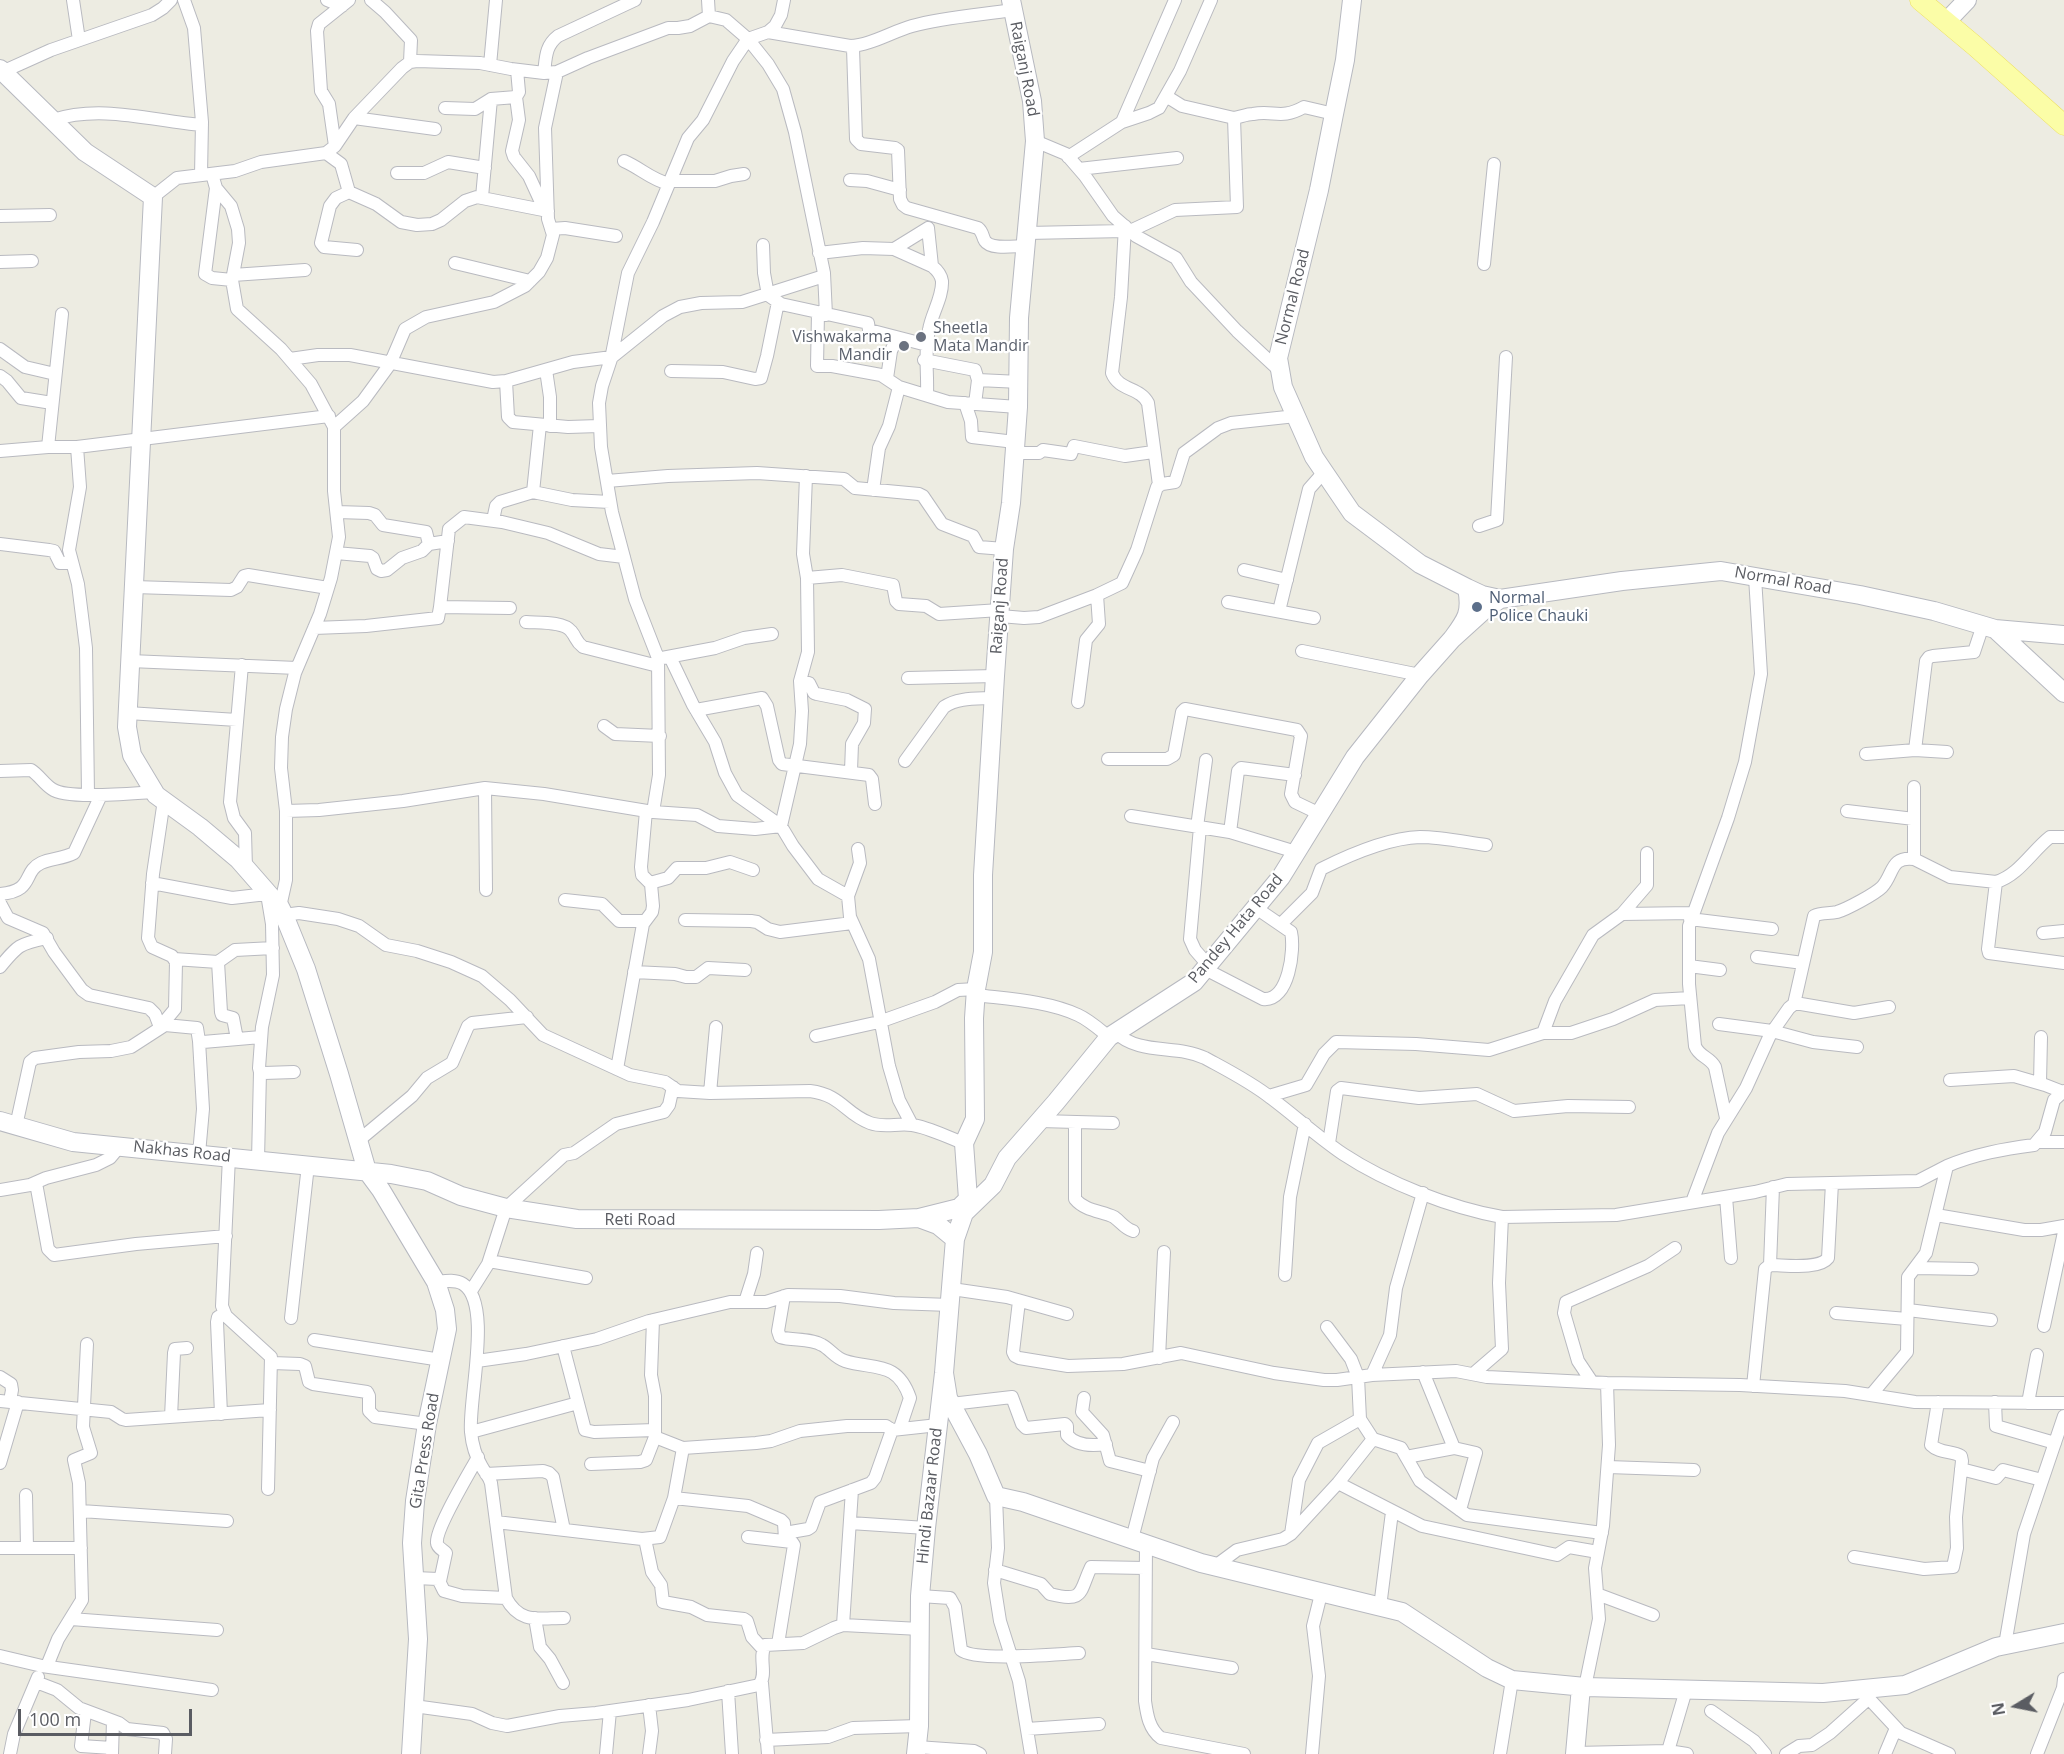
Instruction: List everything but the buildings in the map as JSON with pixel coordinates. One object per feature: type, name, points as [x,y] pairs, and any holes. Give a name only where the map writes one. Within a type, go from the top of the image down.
[{"type":"main road","name":"Normal Road","points":[[1352,0],[1345,60],[1335,114],[1278,358],[1283,387],[1314,457],[1352,513],[1420,564],[1482,595],[1500,598],[1622,581],[1721,571],[1860,595],[1934,611],[1989,627],[2064,635]]},
{"type":"main road","points":[[1920,0],[2064,125]]},
{"type":"main road","points":[[1946,22],[1967,0]]},
{"type":"main road","name":"Raiganj Road","points":[[955,1239],[961,1210],[968,1199],[964,1143],[975,1119],[974,1018],[983,952],[983,874],[995,676],[1020,382],[1019,318],[1035,141],[1032,101],[1012,5]]},
{"type":"main road","points":[[1,71],[85,152],[153,197],[145,338],[143,438],[127,727],[132,755],[159,796]]},
{"type":"main road","points":[[1452,639],[1467,618],[1470,603],[1467,588]]},
{"type":"main road","points":[[1452,639],[1500,598]]},
{"type":"main road","points":[[1989,627],[2064,693]]},
{"type":"main road","name":"Pandey Hata Road","points":[[961,1210],[993,1185],[1006,1158],[1112,1035],[1194,982],[1207,967],[1281,877],[1355,757],[1420,675],[1452,639]]},
{"type":"main road","name":"Gita Press Road","points":[[159,796],[238,859],[277,905],[306,969],[367,1171],[381,1190],[395,1217],[436,1282],[445,1310],[447,1329],[427,1424],[415,1501],[412,1543],[418,1639],[411,1754]]},
{"type":"main road","name":"Nakhas Road","points":[[8,1123],[73,1142],[367,1171]]},
{"type":"main road","name":"Reti Road","points":[[367,1171],[427,1181],[461,1196],[506,1208],[578,1219],[879,1220],[919,1218],[961,1210]]},
{"type":"main road","points":[[919,1218],[938,1225],[955,1239]]},
{"type":"main road","name":"Hindi Bazaar Road","points":[[916,1751],[919,1726],[920,1596],[944,1373],[955,1239]]},
{"type":"main road","points":[[944,1373],[948,1398],[978,1454],[996,1496],[1023,1502],[1214,1567],[1402,1612],[1487,1668],[1512,1680],[1583,1687],[1864,1694],[1905,1685],[1996,1647],[2064,1633]]},
{"type":"main road","points":[[1575,1754],[1583,1687]]},
{"type":"street","points":[[73,0],[79,40]]},
{"type":"street","points":[[1,71],[51,50],[152,15],[171,0]]},
{"type":"street","points":[[184,0],[194,28],[206,175],[231,206],[238,229],[239,243],[232,277],[237,309],[290,359],[311,384],[331,422],[339,537],[328,588],[297,668],[286,709],[282,737],[281,768],[286,811],[286,880],[272,924],[273,975],[261,1037],[258,1160]]},
{"type":"street","points":[[327,0],[345,3]]},
{"type":"street","points":[[371,0],[411,40],[410,62]]},
{"type":"street","points":[[490,65],[496,0]]},
{"type":"street","points":[[544,73],[546,52],[551,41],[635,0]]},
{"type":"street","points":[[708,0],[709,16]]},
{"type":"street","points":[[768,32],[778,20],[784,0]]},
{"type":"street","points":[[1122,122],[1175,0]]},
{"type":"street","points":[[1068,157],[1122,122],[1159,108],[1180,71],[1211,0]]},
{"type":"street","points":[[345,3],[319,24],[317,31],[321,91],[329,104],[331,150],[341,164],[349,192]]},
{"type":"street","points":[[848,896],[818,879],[793,846],[782,826],[737,795],[725,773],[715,742],[662,660],[635,599],[610,502],[599,426],[602,386],[612,357],[628,273],[688,138],[703,120],[733,61],[748,39],[768,32],[850,46],[865,44],[891,33],[929,22],[1012,5]]},
{"type":"street","points":[[153,197],[177,178],[236,171],[261,162],[321,156],[331,150],[354,118],[410,62],[456,61],[544,73],[557,72],[588,58],[648,37],[660,30],[690,26],[709,16],[726,20],[748,39],[768,64],[783,89],[795,132],[824,276],[817,366],[832,366],[881,375],[899,387],[948,402],[1018,407]]},
{"type":"street","points":[[850,46],[854,53],[856,139],[861,144],[898,150],[903,205],[978,228],[985,240],[992,246],[1126,229],[1175,210],[1237,207],[1234,118]]},
{"type":"street","points":[[518,70],[519,92],[516,97],[519,120],[512,151],[548,211]]},
{"type":"street","points":[[0,451],[77,447],[143,438],[331,422],[363,401],[390,364],[405,329],[426,317],[494,302],[525,286],[539,272],[547,258],[553,235],[548,211],[545,128],[557,72]]},
{"type":"street","points":[[1166,96],[1182,106],[1234,118],[1254,113],[1281,116],[1304,108],[1335,114]]},
{"type":"street","points":[[445,108],[475,109],[491,99],[516,97]]},
{"type":"street","points":[[482,197],[491,99]]},
{"type":"street","points":[[53,120],[69,116],[130,114],[202,125]]},
{"type":"street","points":[[354,118],[435,129]]},
{"type":"street","points":[[1035,141],[1068,157],[1113,216],[1126,229],[1176,258],[1191,282],[1237,331],[1280,371]]},
{"type":"street","points":[[1079,169],[1177,158]]},
{"type":"street","points":[[624,161],[638,166],[655,180],[669,182],[715,181],[744,174]]},
{"type":"street","points":[[397,173],[424,173],[448,162],[485,168]]},
{"type":"street","points":[[1484,264],[1494,164]]},
{"type":"street","points":[[850,180],[867,180],[900,190]]},
{"type":"street","points":[[216,188],[206,274],[212,278],[304,270]]},
{"type":"street","points":[[357,250],[324,247],[321,243],[330,206],[336,198],[349,192],[376,204],[401,222],[417,225],[432,224],[447,216],[470,198],[482,197],[548,211]]},
{"type":"street","points":[[929,214],[928,228],[932,266]]},
{"type":"street","points":[[0,216],[50,215]]},
{"type":"street","points":[[551,229],[565,228],[616,236]]},
{"type":"street","points":[[894,249],[928,228]]},
{"type":"street","points":[[807,578],[842,575],[883,582],[892,585],[899,604],[926,606],[939,614],[1000,613],[1039,617],[1122,583],[1137,550],[1159,485],[1146,399],[1143,395],[1120,385],[1112,373],[1126,229]]},
{"type":"street","points":[[671,371],[723,372],[755,379],[761,378],[767,356],[773,298],[764,273],[763,245]]},
{"type":"street","points":[[819,253],[862,248],[894,249],[938,270],[942,282],[929,329],[924,360],[928,366],[927,394]]},
{"type":"street","points":[[0,262],[32,261]]},
{"type":"street","points":[[455,263],[530,281]]},
{"type":"street","points":[[290,359],[318,355],[350,355],[493,382],[506,381],[573,362],[612,357],[663,316],[680,307],[701,303],[742,302],[773,298],[824,276]]},
{"type":"street","points":[[773,298],[781,304],[868,323],[869,330],[927,345]]},
{"type":"street","points":[[48,447],[62,314]]},
{"type":"street","points":[[887,378],[891,351],[897,338]]},
{"type":"street","points":[[0,349],[25,367],[55,374]]},
{"type":"street","points":[[1479,526],[1497,520],[1506,357]]},
{"type":"street","points":[[924,360],[975,370],[978,380],[970,404],[972,437],[1039,453],[1043,450],[1071,454],[1074,446],[1129,456],[1154,452]]},
{"type":"street","points":[[533,492],[550,397],[546,370]]},
{"type":"street","points":[[0,376],[21,398],[52,403]]},
{"type":"street","points":[[978,380],[1020,382]]},
{"type":"street","points":[[506,381],[509,420],[513,422],[599,426]]},
{"type":"street","points":[[873,490],[879,448],[889,426],[899,387]]},
{"type":"street","points":[[1159,485],[1174,482],[1184,453],[1218,428],[1231,423],[1296,416]]},
{"type":"street","points":[[0,894],[18,890],[41,863],[74,853],[94,794],[86,648],[78,584],[69,550],[80,487],[77,447]]},
{"type":"street","points":[[1279,611],[1309,489],[1324,472]]},
{"type":"street","points":[[607,481],[757,473],[844,479],[855,488],[920,494],[929,503],[942,524],[973,536],[979,547],[1004,549]]},
{"type":"street","points":[[782,826],[800,744],[802,711],[800,681],[808,652],[807,578],[803,554],[806,476]]},
{"type":"street","points":[[493,520],[496,506],[500,502],[533,492],[572,500],[610,502]]},
{"type":"street","points":[[337,512],[369,513],[375,515],[383,525],[426,532],[429,544]]},
{"type":"street","points":[[314,628],[366,626],[438,618],[449,529],[464,517],[493,520],[548,533],[599,554],[624,557]]},
{"type":"street","points":[[336,553],[370,556],[381,571],[387,570],[402,558],[422,551],[429,544],[448,541]]},
{"type":"street","points":[[0,544],[54,551],[60,562],[72,563]]},
{"type":"street","points":[[1244,570],[1287,580]]},
{"type":"street","points":[[134,587],[231,590],[237,587],[244,576],[248,575],[328,588]]},
{"type":"street","points":[[1726,1118],[1713,1063],[1699,1054],[1695,1046],[1689,966],[1692,916],[1728,818],[1745,762],[1761,674],[1755,577]]},
{"type":"street","points":[[1078,702],[1086,640],[1099,624],[1097,595]]},
{"type":"street","points":[[1228,602],[1314,618]]},
{"type":"street","points":[[441,607],[510,608]]},
{"type":"street","points":[[526,622],[564,627],[571,631],[576,642],[583,647],[662,660],[715,648],[744,638],[772,634]]},
{"type":"street","points":[[1915,750],[1926,661],[1933,656],[1974,652],[1989,627]]},
{"type":"street","points":[[1302,651],[1420,675]]},
{"type":"street","points":[[617,1069],[645,921],[652,912],[653,906],[652,889],[650,883],[642,875],[641,867],[650,811],[659,775],[662,660]]},
{"type":"street","points":[[130,661],[297,668]]},
{"type":"street","points":[[242,665],[230,802],[234,818],[244,833],[246,868]]},
{"type":"street","points":[[908,678],[995,676]]},
{"type":"street","points":[[800,681],[809,683],[814,693],[847,700],[865,709],[864,723],[852,744],[851,771]]},
{"type":"street","points":[[905,761],[944,707],[951,702],[994,698]]},
{"type":"street","points":[[696,710],[762,699],[767,706],[779,760],[784,765],[865,773],[872,779],[875,804]]},
{"type":"street","points":[[1108,759],[1171,758],[1174,755],[1182,712],[1188,709],[1297,730],[1301,736],[1292,798],[1320,814]]},
{"type":"street","points":[[128,713],[237,720]]},
{"type":"street","points":[[604,726],[615,734],[660,736]]},
{"type":"street","points":[[1866,754],[1915,750],[1947,752]]},
{"type":"street","points":[[1206,760],[1198,827],[1190,939],[1207,967],[1263,999],[1270,998],[1285,985],[1291,958],[1292,936],[1288,928],[1256,908]]},
{"type":"street","points":[[1230,832],[1241,768],[1295,775]]},
{"type":"street","points":[[0,771],[31,770],[53,791],[159,796],[149,943],[174,958],[218,962],[236,950],[273,948]]},
{"type":"street","points":[[1914,786],[1914,859]]},
{"type":"street","points":[[286,811],[319,810],[403,801],[485,788],[544,794],[650,811],[697,815],[718,826],[755,829],[782,826]]},
{"type":"street","points":[[485,788],[486,890]]},
{"type":"street","points":[[1847,811],[1914,819]]},
{"type":"street","points":[[1131,816],[1230,832],[1296,852]]},
{"type":"street","points":[[1281,924],[1312,893],[1321,869],[1345,857],[1377,845],[1419,837],[1486,845]]},
{"type":"street","points":[[1692,1202],[1711,1149],[1726,1118],[1746,1089],[1773,1031],[1794,1004],[1814,916],[1840,911],[1877,891],[1897,863],[1908,858],[1950,877],[1995,882],[2002,880],[2024,863],[2050,837],[2064,837]]},
{"type":"street","points":[[858,849],[860,862],[848,896],[850,917],[869,959],[889,1066],[899,1100],[912,1125]]},
{"type":"street","points":[[1543,1033],[1555,1001],[1593,935],[1622,914],[1647,885],[1647,853]]},
{"type":"street","points":[[650,883],[668,878],[677,868],[706,868],[730,861],[753,870]]},
{"type":"street","points":[[152,882],[277,905],[298,914],[338,919],[359,926],[386,945],[417,951],[451,962],[482,976],[510,1000],[543,1035],[630,1075],[665,1082],[678,1091],[824,1092],[867,1122],[876,1125],[912,1125],[964,1143]]},
{"type":"street","points":[[1995,882],[1989,953],[2064,963]]},
{"type":"street","points":[[565,900],[602,904],[619,921],[645,921]]},
{"type":"street","points":[[0,903],[8,918],[43,933],[82,990],[96,997],[149,1008],[155,1014],[160,1027]]},
{"type":"street","points":[[1622,914],[1692,916],[1772,929]]},
{"type":"street","points":[[685,920],[751,921],[780,932],[852,922]]},
{"type":"street","points":[[2043,933],[2064,931]]},
{"type":"street","points":[[0,967],[22,944],[47,938]]},
{"type":"street","points":[[1757,957],[1803,963]]},
{"type":"street","points":[[160,1027],[175,1009],[174,958]]},
{"type":"street","points":[[218,962],[221,1012],[222,1015],[232,1018],[237,1040]]},
{"type":"street","points":[[1689,966],[1720,969]]},
{"type":"street","points":[[634,972],[696,977],[708,968],[745,970]]},
{"type":"street","points":[[816,1036],[879,1022],[935,1002],[958,990],[1064,1010],[1078,1015],[1133,1045],[1195,1054],[1226,1069],[1269,1096],[1343,1154],[1395,1183],[1484,1214],[1502,1217],[1616,1215],[1726,1197],[1787,1184],[1918,1181],[1966,1158],[2034,1146],[2045,1132],[2054,1100],[2063,1092],[2010,1075],[1950,1080]]},
{"type":"street","points":[[1269,1096],[1306,1085],[1324,1054],[1336,1042],[1416,1044],[1489,1050],[1543,1033],[1571,1034],[1613,1019],[1655,1000],[1690,998]]},
{"type":"street","points":[[1794,1004],[1854,1013],[1889,1007]]},
{"type":"street","points":[[358,1141],[412,1096],[427,1078],[452,1063],[468,1026],[472,1023],[526,1017]]},
{"type":"street","points":[[1719,1024],[1773,1031],[1813,1042],[1857,1047]]},
{"type":"street","points":[[8,1123],[32,1059],[131,1047],[165,1025],[194,1027],[198,1031],[203,1109],[199,1154]]},
{"type":"street","points":[[710,1093],[716,1027]]},
{"type":"street","points":[[199,1041],[261,1037]]},
{"type":"street","points":[[2040,1083],[2041,1037]]},
{"type":"street","points":[[260,1072],[294,1072]]},
{"type":"street","points":[[471,1291],[489,1261],[506,1208],[564,1155],[574,1153],[611,1126],[664,1112],[669,1106],[673,1087]]},
{"type":"street","points":[[1329,1143],[1337,1091],[1341,1088],[1419,1098],[1477,1094],[1514,1111],[1568,1106],[1629,1107]]},
{"type":"street","points":[[1040,1120],[1113,1123]]},
{"type":"street","points":[[1075,1122],[1075,1200],[1094,1211],[1116,1218],[1127,1229],[1133,1231]]},
{"type":"street","points":[[1285,1275],[1291,1189],[1305,1124]]},
{"type":"street","points":[[2037,1142],[2064,1142]]},
{"type":"street","points":[[0,1190],[19,1188],[104,1162],[120,1146]]},
{"type":"street","points":[[229,1157],[222,1306],[224,1314],[271,1357],[268,1489]]},
{"type":"street","points":[[291,1318],[308,1165]]},
{"type":"street","points":[[1871,1395],[1907,1352],[1908,1277],[1926,1253],[1947,1166]]},
{"type":"street","points":[[36,1183],[48,1249],[54,1255],[136,1244],[225,1236]]},
{"type":"street","points":[[1753,1386],[1765,1269],[1770,1265],[1817,1265],[1825,1262],[1828,1258],[1832,1183]]},
{"type":"street","points":[[1770,1265],[1773,1187]]},
{"type":"street","points":[[1372,1375],[1390,1335],[1396,1288],[1423,1193]]},
{"type":"street","points":[[1726,1197],[1731,1257]]},
{"type":"street","points":[[1936,1215],[2033,1231],[2064,1226]]},
{"type":"street","points":[[1473,1374],[1502,1349],[1499,1283],[1502,1217]]},
{"type":"street","points":[[2044,1326],[2060,1276],[2064,1232]]},
{"type":"street","points":[[1592,1382],[1578,1362],[1564,1312],[1566,1302],[1648,1266],[1675,1248]]},
{"type":"street","points":[[745,1302],[758,1252]]},
{"type":"street","points":[[1159,1358],[1164,1252]]},
{"type":"street","points":[[489,1261],[586,1278]]},
{"type":"street","points":[[1915,1268],[1972,1269]]},
{"type":"street","points":[[436,1282],[462,1283],[471,1291],[475,1306],[479,1338],[471,1403],[471,1432],[476,1453],[491,1483],[506,1598],[520,1615],[535,1618],[564,1618]]},
{"type":"street","points":[[748,1536],[785,1537],[808,1529],[811,1527],[820,1502],[871,1483],[910,1398],[898,1379],[885,1368],[841,1360],[819,1343],[780,1337],[778,1331],[784,1296]]},
{"type":"street","points":[[477,1361],[597,1340],[653,1320],[730,1302],[766,1302],[784,1296],[840,1296],[894,1303],[951,1297],[1019,1300],[1067,1314]]},
{"type":"street","points":[[1019,1300],[1013,1352],[1015,1356],[1068,1366],[1123,1364],[1181,1353],[1274,1373],[1324,1380],[1456,1371],[1486,1377],[1845,1391],[1915,1402],[2064,1403]]},
{"type":"street","points":[[1836,1313],[1908,1314],[1992,1320]]},
{"type":"street","points":[[221,1414],[217,1322],[218,1317],[224,1314]]},
{"type":"street","points":[[591,1464],[646,1460],[655,1434],[655,1396],[651,1375],[653,1320]]},
{"type":"street","points":[[1327,1327],[1349,1354],[1358,1377],[1360,1419],[1373,1439],[1401,1448],[1420,1481],[1467,1515],[1602,1533]]},
{"type":"street","points":[[314,1340],[441,1360]]},
{"type":"street","points":[[10,1754],[14,1734],[36,1682],[58,1639],[82,1600],[80,1483],[74,1460],[91,1453],[83,1427],[87,1344]]},
{"type":"street","points":[[563,1346],[585,1430],[588,1432],[655,1434],[683,1448],[771,1441],[800,1431],[847,1426],[886,1426],[896,1429],[938,1425]]},
{"type":"street","points":[[171,1417],[174,1353],[175,1349],[187,1348]]},
{"type":"street","points":[[2028,1403],[2037,1356]]},
{"type":"street","points":[[272,1363],[305,1366],[309,1382],[313,1384],[367,1392],[369,1411],[375,1417],[427,1424]]},
{"type":"street","points":[[1424,1372],[1454,1448]]},
{"type":"street","points":[[0,1377],[12,1386],[0,1463]]},
{"type":"street","points":[[1583,1687],[1599,1619],[1595,1568],[1602,1533],[1610,1445],[1607,1383]]},
{"type":"street","points":[[951,1404],[1012,1397],[1023,1427],[1065,1424],[1067,1435],[1072,1440],[1091,1446],[1106,1444]]},
{"type":"street","points":[[1084,1398],[1082,1412],[1100,1430],[1106,1444],[1108,1459],[1112,1463],[1150,1471]]},
{"type":"street","points":[[9,1401],[111,1413],[126,1420],[270,1410]]},
{"type":"street","points":[[1854,1557],[1924,1569],[1953,1567],[1957,1548],[1956,1517],[1961,1469],[1960,1456],[1935,1449],[1931,1445],[1938,1402]]},
{"type":"street","points":[[1995,1402],[1996,1426],[2055,1443]]},
{"type":"street","points":[[471,1432],[578,1403]]},
{"type":"street","points":[[2005,1645],[2024,1534],[2064,1416]]},
{"type":"street","points":[[1292,1534],[1299,1480],[1318,1443],[1360,1419]]},
{"type":"street","points":[[1173,1422],[1155,1452],[1139,1542],[1145,1568],[1147,1716],[1156,1734],[1161,1738],[1244,1754]]},
{"type":"street","points":[[1214,1567],[1237,1550],[1283,1539],[1292,1534],[1338,1483],[1373,1439]]},
{"type":"street","points":[[496,1522],[645,1539],[660,1537],[674,1498],[683,1448]]},
{"type":"street","points":[[1406,1457],[1454,1448],[1476,1453],[1460,1510]]},
{"type":"street","points":[[476,1453],[442,1524],[436,1542],[446,1553],[440,1581],[442,1589],[456,1595],[506,1598]]},
{"type":"street","points":[[1608,1467],[1694,1470]]},
{"type":"street","points":[[1961,1469],[1996,1478],[2003,1470],[2042,1480]]},
{"type":"street","points":[[486,1474],[543,1471],[549,1473],[553,1477],[564,1530]]},
{"type":"street","points":[[1338,1483],[1410,1521],[1437,1530],[1557,1555],[1569,1547],[1598,1552]]},
{"type":"street","points":[[843,1625],[852,1490]]},
{"type":"street","points":[[26,1495],[27,1548]]},
{"type":"street","points":[[996,1496],[998,1548],[994,1583],[1000,1621],[1013,1656],[1019,1681],[1031,1754]]},
{"type":"street","points":[[674,1498],[748,1506],[781,1520],[784,1523],[785,1537]]},
{"type":"street","points":[[81,1511],[227,1521]]},
{"type":"street","points":[[1380,1607],[1392,1512]]},
{"type":"street","points":[[850,1523],[926,1528]]},
{"type":"street","points":[[778,1644],[794,1549],[792,1542],[785,1537]]},
{"type":"street","points":[[645,1539],[652,1572],[661,1585],[663,1602],[691,1608],[706,1615],[744,1619],[747,1621],[754,1641],[763,1649]]},
{"type":"street","points":[[0,1548],[81,1548]]},
{"type":"street","points":[[995,1570],[1041,1584],[1050,1594],[1075,1597],[1082,1593],[1091,1567],[1145,1568]]},
{"type":"street","points":[[415,1578],[436,1578],[440,1581]]},
{"type":"street","points":[[1312,1754],[1319,1676],[1313,1626],[1321,1594]]},
{"type":"street","points":[[1597,1594],[1653,1615]]},
{"type":"street","points":[[920,1596],[945,1597],[954,1602],[960,1646],[963,1652],[1013,1656],[1079,1653]]},
{"type":"street","points":[[535,1618],[540,1647],[550,1659],[562,1683]]},
{"type":"street","points":[[71,1619],[217,1629]]},
{"type":"street","points":[[763,1649],[765,1646],[778,1644],[803,1643],[843,1625],[920,1629]]},
{"type":"street","points":[[763,1649],[762,1683],[768,1754]]},
{"type":"street","points":[[1146,1654],[1232,1668]]},
{"type":"street","points":[[0,1656],[45,1666],[212,1690]]},
{"type":"street","points":[[2037,1754],[2063,1688],[2064,1679]]},
{"type":"street","points":[[1500,1754],[1512,1680]]},
{"type":"street","points":[[36,1682],[57,1690],[85,1712],[132,1730],[164,1733],[165,1754]]},
{"type":"street","points":[[414,1706],[472,1714],[492,1723],[507,1726],[560,1716],[649,1706],[762,1683]]},
{"type":"street","points":[[1670,1752],[1686,1690]]},
{"type":"street","points":[[728,1691],[732,1754]]},
{"type":"street","points":[[1786,1754],[1799,1746],[1812,1745],[1830,1733],[1864,1694],[1896,1728],[1908,1737],[1946,1754]]},
{"type":"street","points":[[649,1706],[652,1731],[649,1754]]},
{"type":"street","points":[[606,1754],[610,1711]]},
{"type":"street","points":[[1711,1711],[1754,1741],[1765,1754]]},
{"type":"street","points":[[85,1712],[81,1746],[112,1751],[113,1721]]},
{"type":"street","points":[[1027,1729],[1099,1724]]},
{"type":"street","points":[[766,1740],[828,1737],[853,1728],[919,1726]]},
{"type":"street","points":[[1885,1754],[1896,1728]]},
{"type":"street","points":[[916,1751],[974,1751],[980,1754]]},
{"type":"street","points":[[1575,1754],[1670,1752],[1687,1754]]},
{"type":"place","name":"Sheetla Mata Mandir","points":[[921,337]]},
{"type":"place","name":"Vishwakarma Mandir","points":[[904,346]]},
{"type":"place","name":"Normal Police Chauki","points":[[1477,607]]}]
